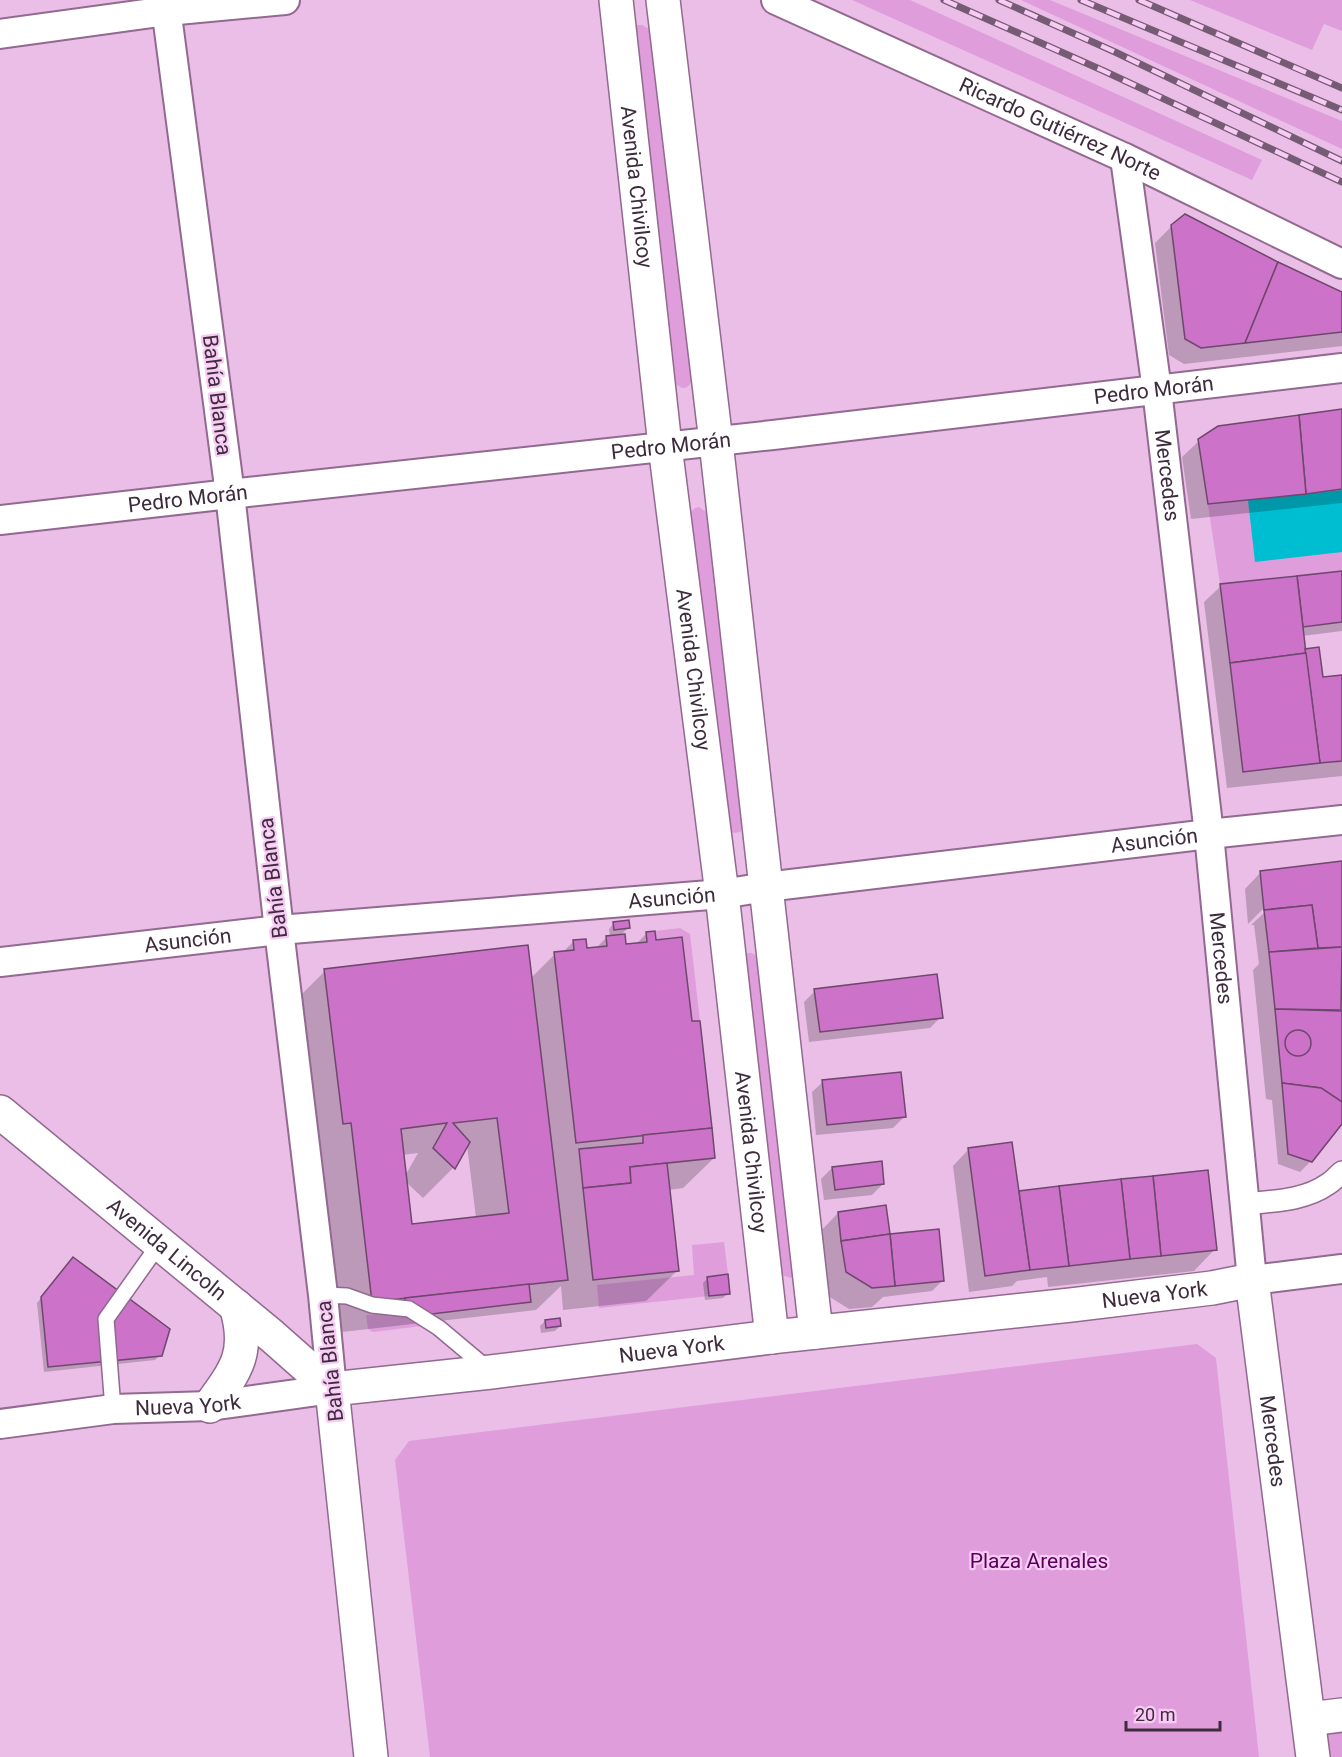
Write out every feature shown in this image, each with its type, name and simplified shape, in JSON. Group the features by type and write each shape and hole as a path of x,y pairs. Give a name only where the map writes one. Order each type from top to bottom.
{"street":[{"path":"0,34 166,6 285,0"},
{"name":"Avenida Chivilcoy","path":"616,0 665,446 722,894 772,1337"},
{"name":"Avenida Chivilcoy","path":"663,0 717,442 816,1332"},
{"name":"Ricardo Gutiérrez Norte","path":"776,0 1125,158 1342,264"},
{"name":"Bahía Blanca","path":"166,6 230,494 323,1295 371,1757"},
{"name":"Mercedes","path":"1125,158 1157,390 1209,834 1252,1280 1313,1757"},
{"name":"Pedro Morán","path":"0,520 717,442 1342,368"},
{"name":"Asunción","path":"0,962 279,930 722,894 1209,834 1342,820"},
{"name":"Avenida Lincoln","path":"0,1112 273,1336 332,1389"},
{"path":"1244,1204 1290,1199 1309,1194 1327,1185 1342,1172"},
{"name":"Nueva York","path":"0,1424 113,1409 210,1406 332,1389 772,1337 1177,1293 1252,1280 1342,1269"},
{"path":"210,1406 239,1360 242,1335 236,1306"},
{"path":"1309,1719 1342,1715"}],"lane":[{"path":"113,1409 106,1319 160,1243"},
{"path":"323,1295 347,1296 372,1305 409,1309 439,1328 491,1372"}],"green space":[{"path":"852,0 910,0 1262,160 1252,180"},
{"path":"1021,0 1050,0 1342,121 1342,149"},
{"path":"1190,0 1342,0 1342,31 1324,24 1312,50"},
{"path":"637,25 649,29 692,380 684,388 674,383 635,28"},
{"path":"1342,409 1342,571 1220,584 1198,439 1218,426"},
{"path":"699,507 706,512 708,519 744,824 740,832 734,833 728,830 690,513"},
{"path":"680,928 690,934 700,1021 692,1021 682,937 656,940 655,931"},
{"path":"747,953 758,957 795,1274 791,1278 781,1275 745,956"},
{"path":"724,1242 728,1274 707,1277 709,1296 599,1308 597,1285 694,1275 692,1245"},
{"path":"366,1315 399,1316 430,1325 373,1332 368,1329"},
{"name":"Plaza Arenales","path":"1197,1344 1216,1358 1259,1757 430,1757 395,1460 409,1441"},
{"path":"1342,1715 1342,1757 1313,1757 1310,1732"}],"water":[{"path":"1342,490 1342,552 1255,562 1248,500"}],"building":[{"path":"1185,214 1278,262 1245,343 1201,348 1185,339 1171,225"},
{"path":"1278,262 1342,292 1342,332 1245,343"},
{"path":"1342,409 1342,489 1306,494 1299,415"},
{"path":"1299,415 1306,494 1208,504 1198,439 1218,426"},
{"path":"1342,571 1342,622 1303,627 1297,576"},
{"path":"1297,576 1306,653 1230,663 1220,584"},
{"path":"1319,647 1323,677 1342,675 1342,761 1320,763 1305,649"},
{"path":"1306,653 1320,763 1243,772 1230,663"},
{"path":"1342,861 1342,947 1318,948 1312,905 1264,910 1260,871"},
{"path":"1312,905 1318,948 1269,952 1264,910"},
{"path":"629,920 630,928 614,930 613,922"},
{"path":"655,931 656,940 682,937 692,1021 700,1021 712,1128 576,1143 554,952 574,950 573,940 586,939 587,948 607,946 606,936 625,934 626,944 647,942 646,932"},
{"path":"528,945 568,1280 372,1302 351,1123 343,1124 324,969","holes":["497,1118 509,1213 412,1224 401,1129 447,1123 433,1148 455,1169 470,1142 453,1123"]},
{"path":"1342,947 1341,1010 1275,1009 1269,952"},
{"path":"937,974 943,1018 820,1032 814,989"},
{"path":"1275,1009 1342,1011 1342,1102 1321,1088 1282,1083"},
{"path":"1298,1030 1307,1034 1311,1043 1307,1052 1298,1056 1289,1052 1285,1043 1289,1034"},
{"path":"901,1072 906,1117 827,1125 822,1080"},
{"path":"1282,1083 1321,1088 1342,1102 1342,1124 1312,1162 1288,1154"},
{"path":"712,1128 715,1158 630,1167 631,1183 583,1188 579,1149 643,1143 643,1135"},
{"path":"1012,1142 1030,1270 985,1276 968,1148"},
{"path":"882,1161 884,1184 835,1190 832,1167"},
{"path":"667,1163 679,1271 593,1280 583,1188 631,1183 630,1167"},
{"path":"1208,1170 1217,1250 1161,1256 1153,1176"},
{"path":"1153,1176 1161,1256 1130,1259 1121,1179"},
{"path":"1121,1179 1130,1259 1069,1266 1059,1186"},
{"path":"1059,1186 1069,1266 1030,1270 1019,1191"},
{"path":"886,1205 890,1234 841,1241 838,1212"},
{"path":"939,1229 944,1281 895,1286 890,1234"},
{"path":"890,1234 895,1286 872,1288 846,1272 841,1241"},
{"path":"73,1257 170,1329 162,1356 48,1367 41,1297"},
{"path":"728,1274 730,1294 709,1296 707,1277"},
{"path":"529,1284 531,1302 407,1317 405,1298"},
{"path":"560,1318 561,1326 546,1328 545,1320"}],"railway":[{"path":"944,0 1104,71 1342,182"},
{"path":"999,0 1115,52 1342,161"},
{"path":"1081,0 1342,110"},
{"path":"1139,0 1342,88"}]}
